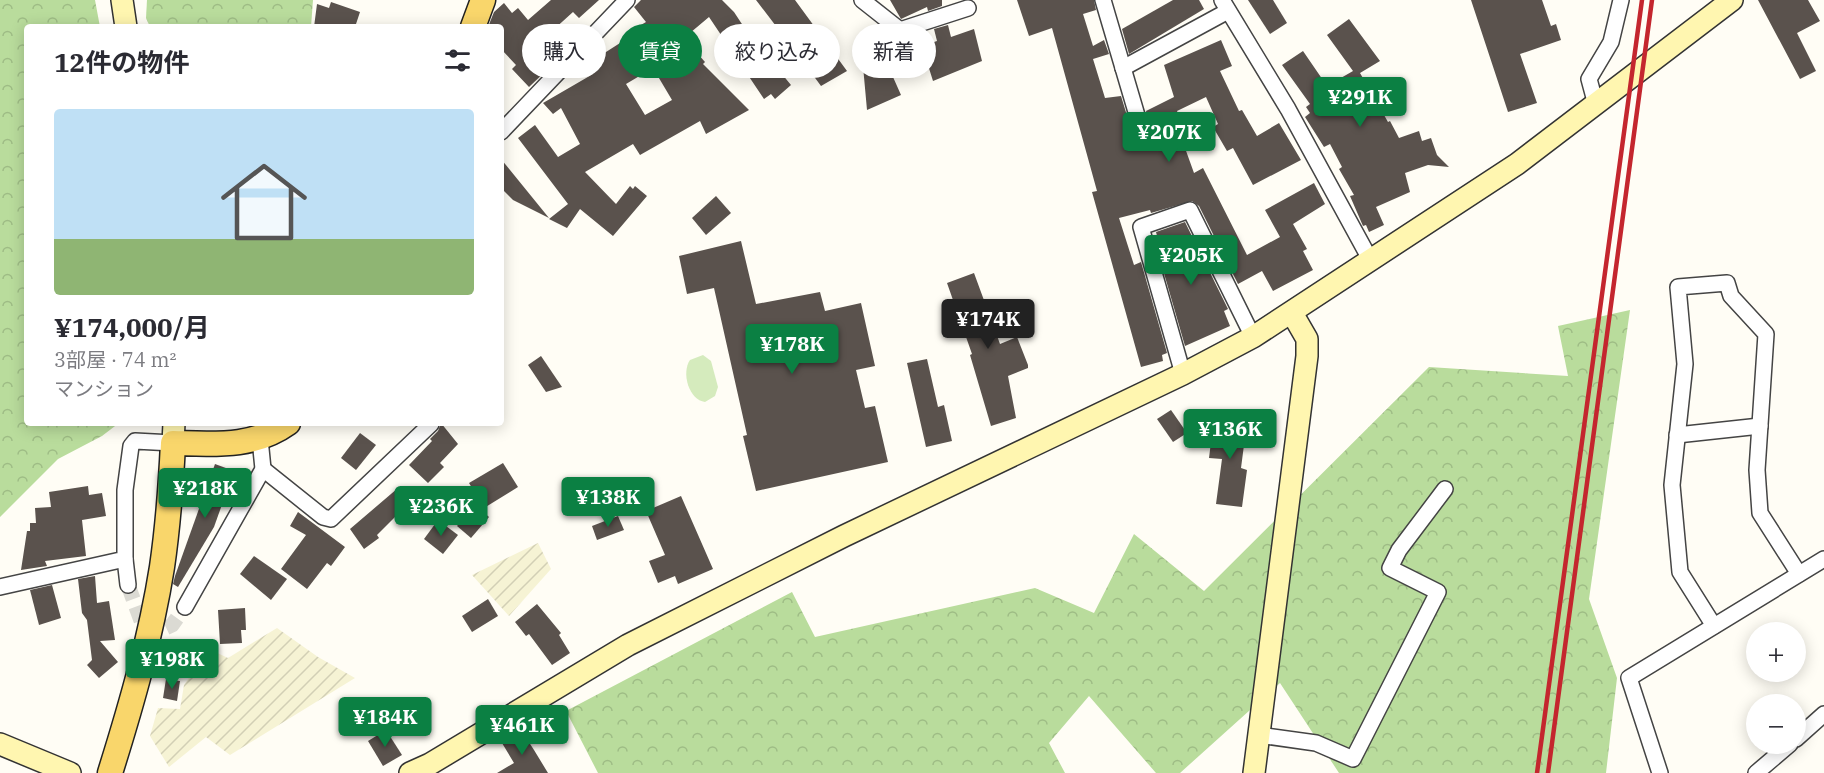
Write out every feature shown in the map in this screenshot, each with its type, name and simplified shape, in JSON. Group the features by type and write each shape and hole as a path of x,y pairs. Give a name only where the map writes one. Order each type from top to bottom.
{"main road":[{"path":"474,24 483,0"},
{"path":"110,773 134,695 160,575 169,512 173,433 227,444 260,439 283,426"}],"street":[{"path":"122,0 126,24"},
{"path":"504,129 627,0"},
{"path":"862,0 900,30 968,8"},
{"path":"1103,0 1141,129"},
{"path":"1596,105 1589,79 1611,42 1621,0"},
{"path":"410,773 430,764 638,639 833,541 1183,374 1253,337 1517,164 1732,0"},
{"path":"1123,68 1225,6 1288,109 1371,261"},
{"path":"1183,374 1141,227 1190,210 1253,337"},
{"path":"1714,626 1680,572 1672,485 1685,364 1678,287 1727,283 1731,296 1766,334 1757,470 1760,513 1799,574"},
{"path":"1254,773 1307,356 1307,339 1292,313"},
{"path":"263,469 323,517 331,519 429,426"},
{"path":"1677,435 1760,426"},
{"path":"128,585 125,559 125,490 131,446 135,441 173,433"},
{"path":"185,607 263,469 260,439"},
{"path":"1259,735 1316,743 1353,759 1438,592 1390,568 1400,549 1445,489"},
{"path":"0,586 125,559"},
{"path":"1660,773 1629,678 1824,559"},
{"path":"1806,730 1824,714"},
{"path":"0,744 70,773"},
{"path":"1756,773 1778,754"},
{"path":"1771,760 1781,773"}],"shaded area":[{"path":"538,543 551,569 509,616 472,575"},
{"path":"277,628 318,657 355,678 230,755 206,737 169,767 150,736 158,708 180,709 184,685 209,649 228,658"}],"green space":[{"path":"0,0 95,0 99,24 24,24 24,426 115,426 102,436 58,459 0,517"},
{"path":"147,0 313,0 311,24 149,24 146,18"},
{"path":"1630,310 1589,599 1617,678 1606,773 1339,773 1280,683 1180,773 1156,773 1089,696 1049,743 1065,773 598,773 566,711 792,592 815,637 1035,588 1094,613 1134,534 1204,591 1429,367 1568,376 1558,326"},
{"path":"703,355 711,361 718,387 715,396 705,402 699,400 691,391 686,372 690,360"}],"building":[{"path":"551,0 599,0 579,18 573,12 560,24 522,24 522,78 538,78 529,87 512,69 516,65 504,52 504,24 489,24 494,12 504,3 512,13 518,8 528,20"},
{"path":"641,0 722,0 742,24 714,24 709,17 701,24 643,24 646,22 634,7"},
{"path":"756,0 795,0 813,24 774,24"},
{"path":"890,0 942,0 942,6 928,11 927,7 901,19"},
{"path":"1017,0 1094,0 1096,10 1083,14 1093,46 1104,40 1109,54 1093,59 1105,98 1121,96 1132,132 1139,139 1148,136 1151,131 1146,111 1174,97 1164,65 1221,40 1232,66 1220,71 1239,111 1242,110 1257,136 1279,123 1301,160 1253,185 1233,148 1227,151 1213,127 1218,124 1206,97 1177,111 1181,120 1176,123 1194,173 1203,168 1247,255 1280,237 1265,210 1314,183 1325,204 1293,224 1307,249 1303,251 1313,270 1273,291 1262,271 1238,284 1199,206 1192,201 1151,213 1150,210 1119,218 1134,265 1141,262 1167,353 1162,355 1163,361 1141,367 1092,192 1097,191 1052,28 1029,36"},
{"path":"1173,0 1199,0 1204,9 1129,54 1122,29"},
{"path":"1248,0 1273,0 1287,23 1270,34"},
{"path":"1471,0 1542,0 1551,26 1556,24 1561,40 1520,54 1537,103 1508,112"},
{"path":"1758,0 1808,0 1820,21 1797,33 1816,71 1800,79"},
{"path":"331,2 360,12 356,24 314,24 317,4 329,8"},
{"path":"1349,19 1380,61 1360,73 1388,122 1390,121 1399,138 1419,131 1422,141 1431,138 1437,155 1449,167 1428,165 1405,173 1410,192 1376,207 1384,225 1369,232 1366,225 1363,226 1350,196 1354,195 1339,169 1342,167 1330,144 1324,147 1305,117 1310,113 1306,107 1310,104 1282,65 1303,51 1327,86 1353,71 1327,35"},
{"path":"948,25 951,37 974,29 982,61 933,81 932,78 936,78 936,28"},
{"path":"618,44 618,78 636,78 626,84 645,115 672,100 659,78 702,78 702,59 705,62 703,64 714,75 714,78 717,78 749,110 706,134 700,121 640,155 633,144 585,172 616,204 630,186 633,189 635,186 647,196 613,236 580,209 567,228 549,219 568,204 518,138 535,125 558,157 580,144 561,108 553,114 543,103 586,78 606,78 606,52"},
{"path":"840,61 847,71 840,75"},
{"path":"750,78 785,78 791,85 775,99 771,94 764,99"},
{"path":"815,78 835,78 821,86"},
{"path":"864,78 893,78 901,95 867,110"},
{"path":"504,163 549,218 513,200 504,191"},
{"path":"716,196 731,213 706,235 692,218"},
{"path":"1185,222 1228,309 1224,311 1230,326 1185,346 1159,256 1162,255 1156,232"},
{"path":"741,241 756,304 820,292 825,311 861,303 875,366 856,370 865,408 875,406 888,462 756,491 743,436 747,435 714,288 687,294 679,256"},
{"path":"974,273 1000,344 1017,337 1028,365 1028,368 1008,376 1016,418 991,426 970,355 972,354 947,283"},
{"path":"541,356 562,387 546,392 528,365"},
{"path":"927,359 938,407 944,405 952,441 926,447 907,363"},
{"path":"1171,410 1187,433 1173,442 1157,419"},
{"path":"1214,418 1247,422 1241,468 1247,470 1242,507 1216,504 1222,459 1209,458"},
{"path":"440,426 443,426 458,444 440,463 444,467 428,483 409,465 432,441 430,439"},
{"path":"360,433 376,445 356,470 341,458"},
{"path":"503,463 518,487 484,508 469,483"},
{"path":"215,464 234,471 214,527 178,587 173,584 175,576"},
{"path":"88,486 89,495 102,493 106,516 82,520 86,556 45,561 47,566 21,570 27,531 30,531 30,523 36,523 35,508 51,507 49,492"},
{"path":"398,488 409,503 377,535 379,538 364,549 350,529"},
{"path":"681,496 713,569 678,584 675,576 658,583 649,561 665,555 646,511"},
{"path":"475,505 489,517 471,538 457,526"},
{"path":"298,512 345,547 331,566 327,563 307,589 281,569 306,535 290,526"},
{"path":"618,516 624,530 597,540 592,526"},
{"path":"438,520 458,535 443,554 424,539"},
{"path":"254,556 287,579 271,600 240,574"},
{"path":"95,576 97,603 109,601 115,640 100,641 118,662 99,678 87,665 92,660 87,620 82,613 78,579"},
{"path":"52,585 61,618 39,625 30,590"},
{"path":"488,599 498,616 472,632 462,616"},
{"path":"537,604 561,633 559,635 570,653 552,665 529,634 526,636 515,622"},
{"path":"245,608 246,630 241,630 242,643 220,644 218,610"},
{"path":"166,679 180,681 177,701 163,698"},
{"path":"386,730 402,755 383,766 368,741"},
{"path":"521,730 548,773 497,773 514,763 502,743"}],"tunnel":[{"path":"128,585 143,626 157,632 172,625 185,607"}],"railway":[{"path":"1537,773 1642,0"},
{"path":"1548,773 1652,0"}]}
